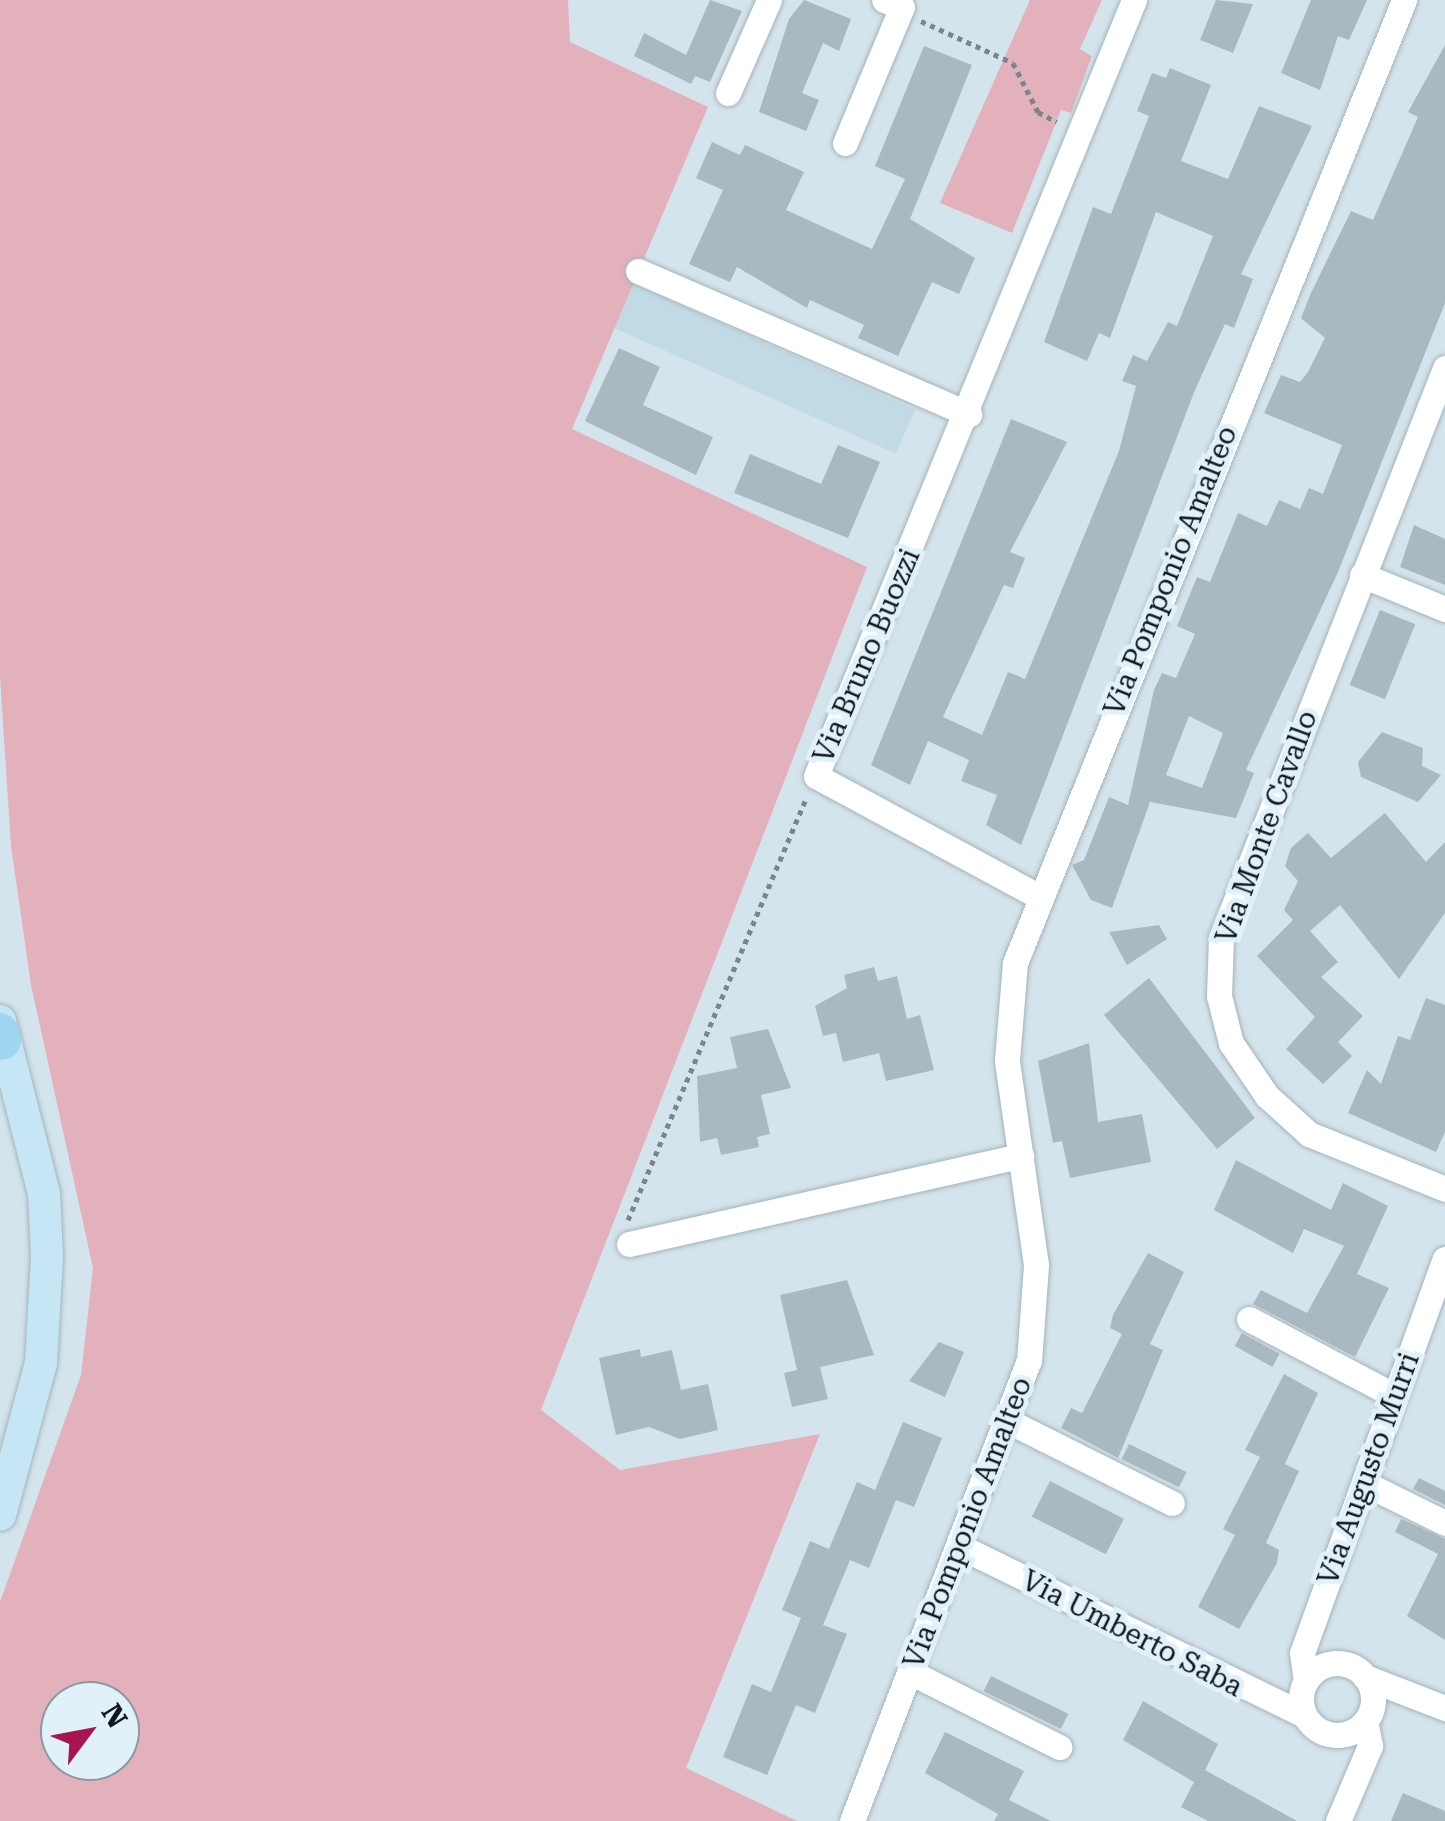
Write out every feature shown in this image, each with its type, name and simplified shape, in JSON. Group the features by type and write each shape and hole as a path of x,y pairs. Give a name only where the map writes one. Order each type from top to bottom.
{"main road":[{"path":"0,1515 41,1363 47,1257 44,1193 1,1031"},
{"path":"0,1126 26,1176 47,1257"},
{"path":"0,1454 41,1363"}],"street":[{"path":"728,93 769,0"},
{"name":"Via Bruno Buozzi","path":"1038,896 816,776 969,414 1134,0"},
{"name":"Via Pomponio Amalteo","path":"852,1821 1010,1422 1036,1309 1008,1009 1038,896 1404,0"},
{"path":"845,143 892,4"},
{"path":"638,271 969,414"},
{"name":"Via Monte Cavallo","path":"1445,368 1221,938 1218,996 1231,1043 1267,1096 1309,1134 1445,1189"},
{"path":"1362,575 1445,609"},
{"path":"629,1244 1020,1156"},
{"name":"Via Augusto Murri","path":"1306,1681 1302,1653 1445,1259"},
{"path":"1249,1319 1395,1396"},
{"path":"1010,1422 1172,1503"},
{"path":"1364,1483 1445,1523"},
{"name":"Via Umberto Saba","path":"961,1547 1304,1714"},
{"path":"1365,1721 1333,1735 1304,1714 1306,1681 1334,1663 1445,1708"},
{"path":"912,1673 1059,1747"},
{"path":"1338,1821 1370,1746 1365,1721 1372,1698 1365,1676"}],"path":[{"path":"892,4 1012,62 1038,112 1082,133"},
{"path":"629,1244 624,1228 816,776"}],"shaded area":[{"path":"0,0 568,0 570,42 708,107 572,429 867,567 541,1410 620,1470 820,1434 686,1768 797,1821 0,1821 0,1602 81,1375 93,1268 31,985 11,846 0,677"},
{"path":"1030,0 1102,0 1080,49 1092,56 1071,113 1061,110 1012,233 940,203"},
{"path":"633,284 915,410 896,454 613,328"}],"building":[{"path":"710,0 742,11 710,82 695,76 691,84 634,56 644,33 686,55"},
{"path":"804,0 851,19 839,51 823,43 802,93 819,100 806,131 759,112 789,19"},
{"path":"1216,0 1253,4 1233,53 1200,40"},
{"path":"1311,0 1367,0 1349,40 1338,36 1320,90 1281,73"},
{"path":"1445,45 1445,303 1338,572 1246,770 1254,773 1236,818 1150,802 1112,908 1091,900 1072,865 1084,860 1109,797 1128,805 1154,690 1162,673 1176,678 1195,634 1177,626 1197,577 1210,582 1238,513 1267,526 1279,500 1300,509 1309,488 1323,494 1342,445 1264,413 1281,375 1300,382 1325,338 1301,318 1351,211 1373,220 1418,117 1408,112","holes":["1189,716 1223,733 1202,788 1166,775"]},
{"path":"924,46 972,65 910,219 975,258 959,294 932,282 898,356 858,338 864,325 810,300 807,308 737,267 730,282 689,264 723,190 696,178 712,142 740,155 745,145 804,172 786,210 872,249 905,179 875,166"},
{"path":"1170,68 1211,85 1181,161 1228,179 1259,106 1312,126 1241,274 1253,279 1234,328 1225,324 1195,390 1021,845 986,825 997,795 961,781 969,760 928,741 910,785 871,765 1011,419 1067,442 1010,552 1025,558 1013,588 1004,585 943,717 982,735 1008,672 1025,679 1119,451 1136,386 1122,381 1133,355 1147,361 1168,322 1177,326 1213,236 1156,212 1110,338 1099,333 1087,361 1044,342 1093,207 1111,214 1149,116 1137,111 1152,73 1166,78"},
{"path":"619,348 660,367 643,405 713,437 696,475 585,421"},
{"path":"838,445 880,462 848,538 734,493 750,454 821,484"},
{"path":"1414,525 1445,539 1445,585 1400,567"},
{"path":"1380,610 1415,624 1385,699 1350,685"},
{"path":"1382,732 1423,748 1422,766 1441,775 1418,802 1361,777 1358,762"},
{"path":"1385,813 1426,862 1445,842 1445,913 1399,979 1340,905 1310,931 1338,962 1321,977 1363,1016 1338,1042 1352,1056 1323,1084 1286,1049 1315,1017 1257,956 1293,920 1284,910 1298,881 1285,866 1291,848 1308,833 1331,858"},
{"path":"1159,925 1167,939 1127,965 1109,932"},
{"path":"874,967 878,981 897,976 907,1019 920,1015 934,1070 886,1081 879,1053 843,1062 836,1033 823,1036 815,1006 847,988 844,975"},
{"path":"1149,978 1255,1118 1217,1149 1104,1015"},
{"path":"1426,998 1445,1005 1445,1132 1436,1152 1348,1113 1367,1070 1381,1084 1398,1036 1410,1040"},
{"path":"768,1029 791,1088 761,1095 770,1134 757,1137 759,1147 721,1155 717,1138 700,1142 697,1076 737,1068 730,1037"},
{"path":"1089,1043 1098,1122 1142,1114 1151,1162 1070,1178 1062,1141 1053,1143 1038,1061"},
{"path":"1236,1160 1331,1210 1343,1183 1388,1206 1357,1274 1389,1288 1355,1357 1253,1304 1261,1290 1307,1313 1344,1246 1304,1229 1293,1253 1214,1210"},
{"path":"1148,1253 1184,1272 1150,1344 1163,1350 1118,1458 1061,1428 1071,1408 1082,1413 1122,1334 1110,1328 1113,1315"},
{"path":"847,1280 874,1355 820,1367 828,1399 792,1407 784,1373 797,1370 780,1295"},
{"path":"1242,1333 1280,1354 1272,1367 1235,1346"},
{"path":"939,1342 964,1352 945,1397 909,1381"},
{"path":"640,1349 641,1357 672,1350 681,1390 708,1384 718,1430 680,1439 649,1427 616,1435 599,1358"},
{"path":"1284,1374 1318,1393 1285,1464 1299,1471 1266,1543 1279,1550 1277,1563 1239,1629 1198,1607 1235,1535 1223,1529 1260,1457 1245,1450"},
{"path":"903,1422 942,1438 914,1507 896,1500 869,1568 850,1560 823,1625 847,1634 815,1713 796,1705 767,1775 723,1757 752,1684 771,1692 801,1618 782,1610 810,1541 829,1549 857,1482 875,1490"},
{"path":"1129,1444 1187,1472 1179,1487 1122,1459"},
{"path":"1419,1478 1445,1491 1445,1505 1413,1489"},
{"path":"1050,1481 1124,1519 1106,1554 1032,1517"},
{"path":"1401,1519 1445,1539 1445,1640 1407,1616 1438,1554 1395,1532"},
{"path":"991,1676 1068,1714 1061,1729 984,1691"},
{"path":"1143,1701 1218,1744 1205,1770 1297,1821 1208,1821 1181,1807 1194,1782 1123,1740"},
{"path":"945,1732 1024,1771 1009,1800 1051,1821 994,1821 998,1814 925,1773"},
{"path":"1403,1793 1445,1811 1445,1821 1391,1821"}]}
